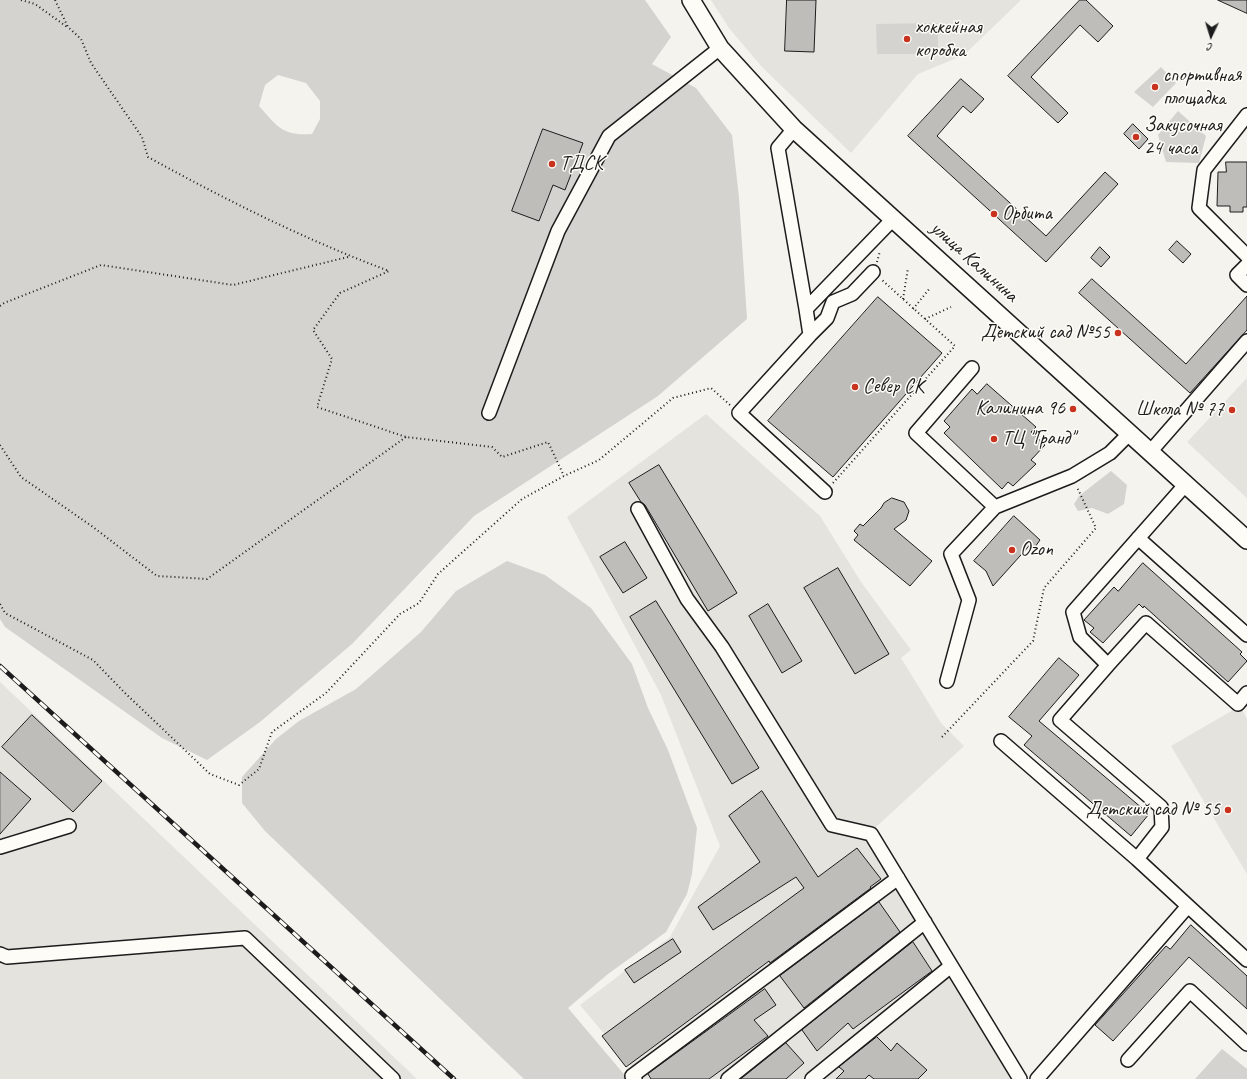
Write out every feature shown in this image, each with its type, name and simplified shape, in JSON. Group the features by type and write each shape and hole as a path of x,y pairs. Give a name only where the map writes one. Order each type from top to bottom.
{"main road":[{"name":"улица Калинина","path":"691,0 720,48 794,129 1247,540"}],"street":[{"path":"489,413 558,231 609,136 720,48"},
{"path":"1247,115 1204,170 1199,208 1247,256"},
{"path":"794,129 778,148 810,335"},
{"path":"806,309 893,219"},
{"path":"1247,265 1237,275 1247,285"},
{"path":"825,492 739,413 827,318 834,302 852,294 874,272"},
{"path":"1150,452 1247,341"},
{"path":"972,368 916,433 995,506"},
{"path":"947,681 969,600 951,554 995,506 1072,476 1110,453 1130,433"},
{"path":"1108,664 1080,637 1073,612 1186,484"},
{"path":"638,509 687,599 722,647 832,825 871,834 1020,1079"},
{"path":"1138,538 1247,635"},
{"path":"1137,859 1162,827 1161,807 1060,720 1108,664 1146,623 1238,704 1247,693"},
{"path":"1001,741 1137,859 1247,960"},
{"path":"0,847 69,826"},
{"path":"633,1077 898,878"},
{"path":"1037,1079 1188,906"},
{"path":"728,1079 924,922"},
{"path":"0,954 7,957 245,938 393,1079"},
{"path":"812,1079 951,966"},
{"path":"1128,1060 1190,991 1247,1044"}],"path":[{"path":"21,0 35,4 68,27 81,40 91,63 142,137 148,157 200,186 350,256 390,271 340,293 313,330 332,359 317,407 406,437 492,447 502,457 548,442 564,476"},
{"path":"55,0 68,27"},
{"path":"825,492 955,346 874,272 882,244"},
{"path":"0,306 4,303 101,265 233,284 350,256"},
{"path":"903,299 908,268"},
{"path":"913,308 930,288"},
{"path":"924,319 951,308"},
{"path":"0,604 6,613 93,660 125,693 210,774 239,785 259,769 272,732 326,693 400,614 419,603 438,574 522,499 564,476 599,460 673,398 711,388 739,413"},
{"path":"0,445 21,478 93,527 157,576 207,578 406,437"},
{"path":"942,737 1033,640 1044,588 1096,528 1072,476"}],"shaded area":[{"path":"0,0 645,0 671,37 652,64 696,88 732,135 739,198 747,319 658,396 474,516 352,644 260,722 207,760 162,738 5,627 0,619","holes":["278,75 306,83 320,101 320,119 312,134 287,132 276,125 259,106 265,85"]},
{"path":"711,0 1021,0 964,55 918,74 851,153 762,67 729,28"},
{"name":"хоккейная коробка","path":"938,23 938,54 877,54 876,24"},
{"name":"спортивная площадка","path":"1161,67 1176,83 1153,107 1134,92"},
{"path":"1178,111 1206,136 1199,163 1166,162 1158,135"},
{"name":"Школа № 77","path":"1247,378 1247,498 1187,442"},
{"path":"706,414 820,516 861,582 911,650 901,658 941,723 964,746 876,827 1025,1079 642,1079 580,1005 670,937 720,846 661,695 567,517"},
{"path":"1111,471 1127,485 1124,504 1108,514 1092,508 1078,511 1074,504 1079,496"},
{"path":"507,561 545,575 591,608 632,664 648,708 668,750 697,828 692,874 687,894 666,932 608,974 568,1008 628,1079 524,1079 265,831 242,803 242,777 276,739 299,721 356,689 421,632 456,591"},
{"path":"0,682 417,1079 0,1079"},
{"name":"Детский сад № 55","path":"1240,706 1247,719 1247,874 1171,746"},
{"path":"1222,1049 1247,1069 1247,1079 1195,1079"}],"building":[{"path":"787,0 816,0 814,52 785,51"},
{"path":"1080,0 1086,0 1113,26 1098,42 1080,25 1031,77 1068,113 1058,123 1008,76"},
{"path":"1218,0 1247,0 1247,13"},
{"path":"961,79 984,99 971,113 963,106 937,136 1046,236 1105,172 1118,184 1046,262 908,136"},
{"name":"Закусочная 24 часа","path":"1133,124 1148,139 1139,149 1124,134"},
{"name":"ТДСК","path":"543,129 583,143 565,190 553,185 539,221 512,211"},
{"path":"1226,162 1247,162 1247,207 1243,207 1243,212 1230,212 1230,206 1217,206 1218,172 1226,172"},
{"path":"1177,241 1191,254 1183,263 1169,250"},
{"path":"1100,247 1110,257 1101,267 1091,258"},
{"path":"1092,279 1186,364 1247,296 1247,330 1190,393 1079,293"},
{"name":"Север СК","path":"878,297 942,353 833,477 768,421"},
{"name":"ТЦ \"Гранд\"","path":"987,384 1036,427 1031,432 1045,445 1031,460 1036,464 1013,486 1008,482 1002,489 944,433 950,427 944,421 972,389 977,394"},
{"path":"659,465 737,593 708,611 645,505 641,502 629,483"},
{"path":"892,498 904,502 909,511 906,520 894,529 932,561 910,586 854,540 858,535 854,531 860,524 863,526 884,503"},
{"path":"1014,516 1040,540 1035,547 1029,546 993,586 986,571 974,561"},
{"path":"625,542 647,578 623,593 600,557"},
{"path":"1143,563 1242,652 1240,654 1247,661 1228,682 1144,606 1143,608 1139,604 1103,643 1090,632 1094,628 1084,620 1114,587 1118,591"},
{"path":"838,568 889,654 855,674 804,588"},
{"path":"656,601 759,768 732,784 630,617"},
{"path":"768,604 802,661 782,673 749,616"},
{"path":"1059,658 1079,675 1039,721 1149,814 1131,836 1024,745 1032,736 1009,717"},
{"path":"32,715 102,781 73,812 2,747"},
{"path":"0,772 31,799 0,834"},
{"path":"762,791 818,877 857,848 881,879 770,963 769,961 626,1067 602,1036 804,888 796,877 713,930 698,907 760,862 729,816"},
{"path":"879,902 900,932 804,1008 780,976"},
{"path":"1191,925 1247,976 1247,1009 1189,957 1113,1041 1095,1025 1166,946 1170,949"},
{"path":"673,939 681,952 634,983 625,970"},
{"path":"913,942 932,971 853,1029 848,1023 817,1051 802,1030"},
{"path":"765,989 776,1005 754,1020 768,1036 709,1079 651,1079 648,1074"},
{"path":"877,1037 891,1051 897,1043 927,1070 918,1079 874,1079 869,1075 865,1079 836,1079 844,1071 839,1067"},
{"path":"786,1043 804,1063 786,1079 741,1079"}],"railway":[{"path":"0,666 454,1079"}],"place":[{"name":"хоккейная коробка","path":"907,39"},
{"name":"спортивная площадка","path":"1155,87"},
{"name":"Закусочная 24 часа","path":"1136,137"},
{"name":"ТДСК","path":"552,164"},
{"name":"Орбита","path":"994,214"},
{"name":"Детский сад №55","path":"1118,333"},
{"name":"Север СК","path":"855,387"},
{"name":"Калинина 96","path":"1073,409"},
{"name":"Школа № 77","path":"1232,410"},
{"name":"ТЦ \"Гранд\"","path":"994,439"},
{"name":"Ozon","path":"1012,550"},
{"name":"Детский сад № 55","path":"1228,810"}]}
